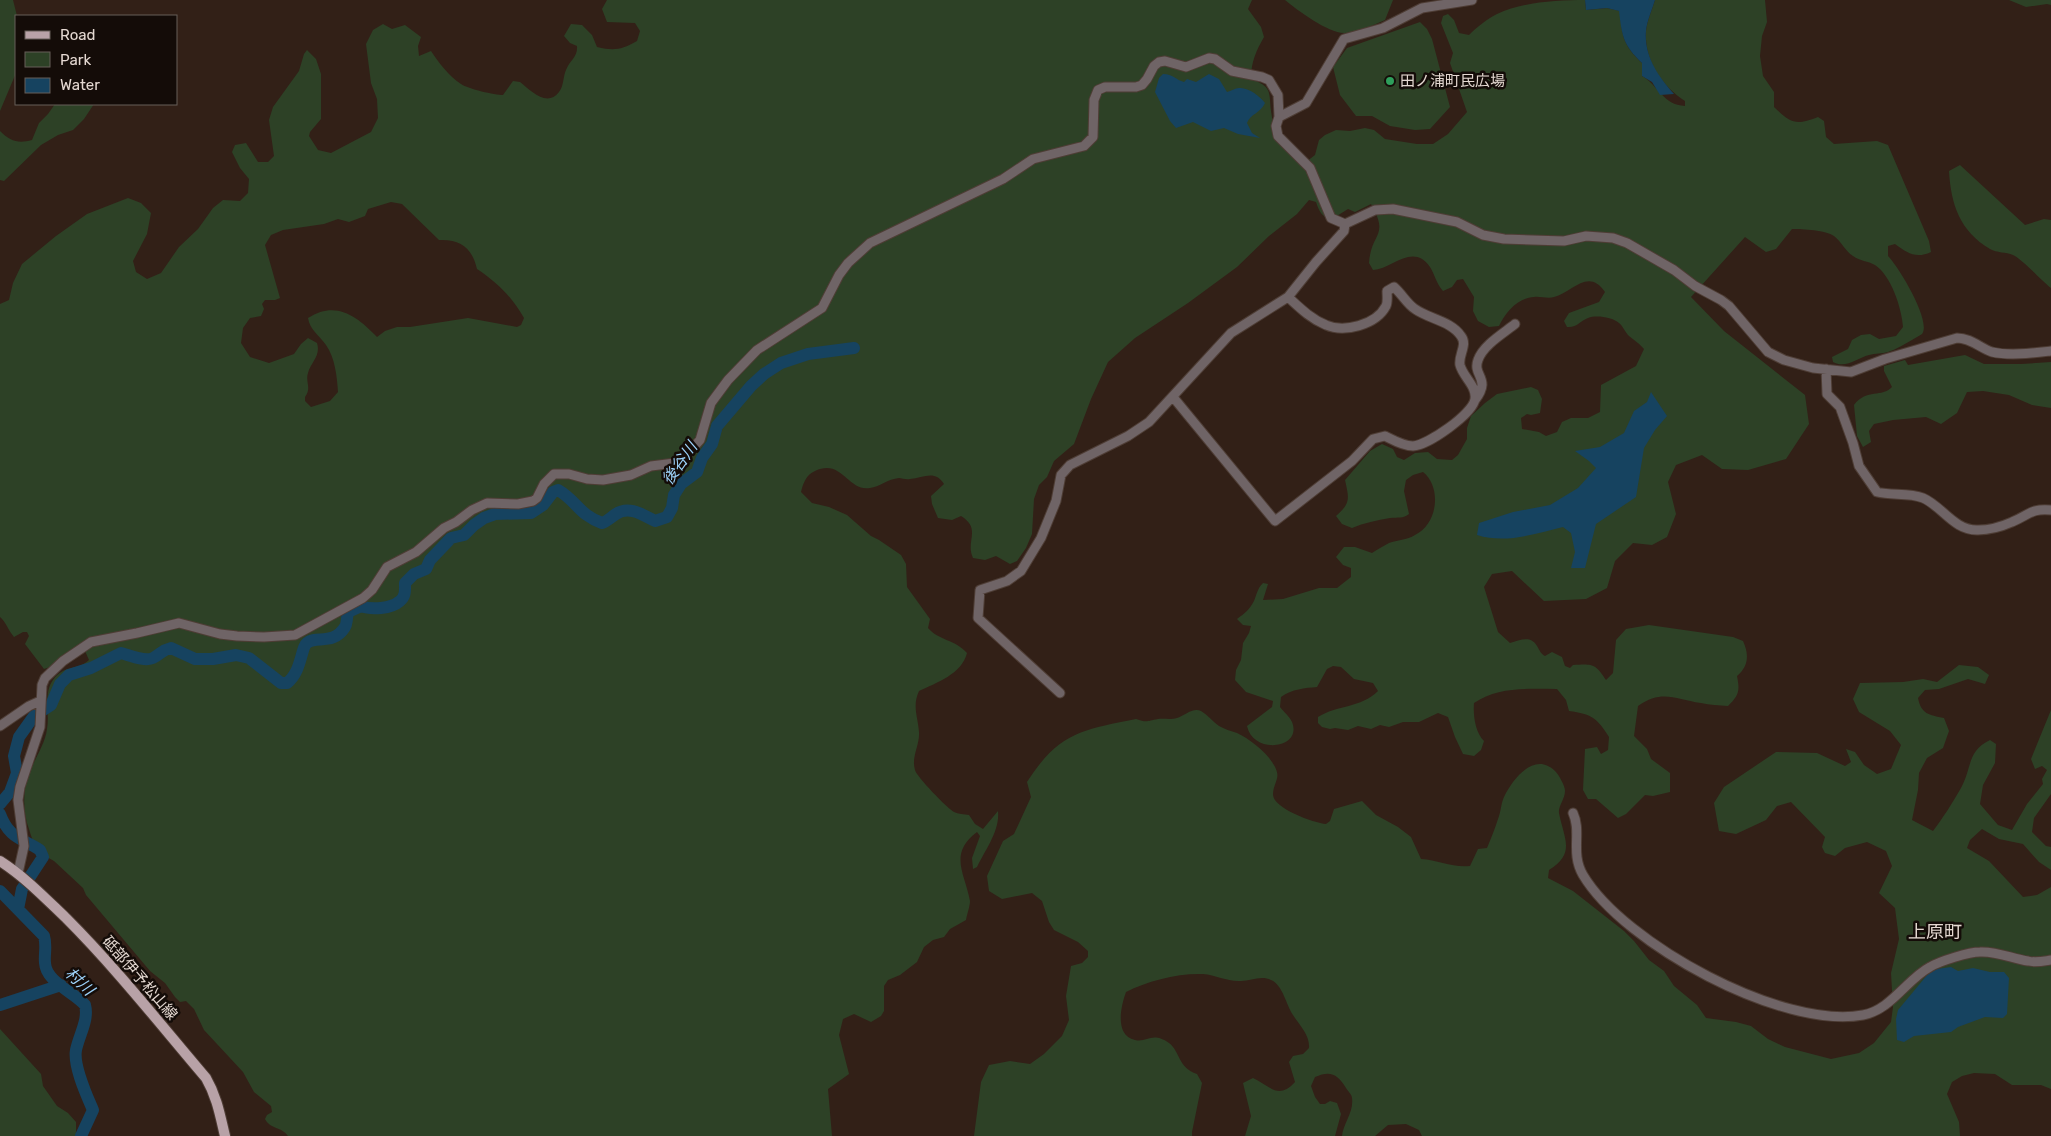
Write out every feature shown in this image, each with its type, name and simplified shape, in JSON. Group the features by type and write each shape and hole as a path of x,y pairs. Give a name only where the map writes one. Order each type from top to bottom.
{"main road":[{"name":"砥部伊予松山線","path":"0,861 18,873 96,949 206,1078 216,1098 225,1136"}],"street":[{"path":"1279,118 1306,103 1344,39 1383,28 1422,8 1472,0"},
{"path":"18,873 24,846 18,800 23,776 40,727 42,685 44,678 63,661 91,642 178,623 220,634 237,636 264,638 295,635 363,598 372,590 386,567 416,552 444,528 480,506 496,502 518,504 533,501 537,498 544,484 554,474 569,474 587,479 602,480 631,475 651,466 669,465 682,460 700,440 711,403 728,380 758,350 822,308 839,276 861,250 880,237 1003,179 1034,159 1084,146 1093,137 1094,100 1098,90 1105,87 1136,87 1142,85 1154,66 1160,62 1164,61 1186,67 1209,58 1215,59 1232,71 1268,80 1278,95 1279,118 1276,126 1278,136 1310,168 1331,218 1345,224 1375,210 1393,209 1456,222 1483,235 1504,239 1564,240 1586,236 1613,238 1651,256 1695,286 1721,300 1729,306 1768,352 1800,366 1851,372 1885,359 1956,338 1963,338 1990,351 2000,353 2051,352"},
{"path":"1060,693 978,618 980,590 1007,581 1022,571 1041,538 1056,501 1061,475 1070,465 1139,430 1173,397 1231,334 1288,297 1344,230 1345,224"},
{"path":"1288,297 1311,318 1327,326 1338,328 1351,327 1372,319 1382,311 1386,306 1387,291 1394,288 1416,310 1455,329 1461,335 1464,341 1460,364 1474,390 1475,400"},
{"path":"1173,397 1275,521 1352,461 1373,439 1384,436 1406,446 1415,446 1430,441 1453,424 1471,407 1483,388 1477,366 1480,357 1515,324"},
{"path":"1826,369 1827,394 1840,407 1859,466 1877,492 1912,495 1922,498 1932,503 1949,518 1977,530 2013,522 2030,511 2040,509 2051,510"},
{"path":"0,726 29,706 40,701"},
{"path":"1572,813 1576,820 1576,860 1592,889 1618,916 1636,931 1684,964 1769,1002 1807,1013 1846,1016 1865,1015 1879,1009 1930,967 1960,957 1980,952 1996,953 2031,962 2051,960"}],"green space":[{"path":"0,0 13,0 17,15 15,15 15,75 0,111"},
{"path":"607,0 1252,0 1248,9 1261,27 1264,37 1254,57 1251,79 1268,90 1275,135 1306,162 1315,155 1319,140 1336,130 1350,131 1365,128 1374,130 1385,139 1417,144 1433,144 1448,134 1467,112 1450,63 1453,53 1441,23 1443,16 1448,14 1454,20 1459,33 1469,35 1482,23 1497,14 1529,4 1585,0 1586,10 1607,8 1620,11 1625,40 1631,51 1642,63 1642,76 1671,102 1685,106 1685,101 1662,80 1651,62 1648,52 1646,31 1655,0 1765,0 1767,22 1762,36 1760,56 1763,76 1774,92 1774,107 1789,120 1798,122 1818,117 1824,121 1826,137 1834,144 1877,141 1888,145 1929,241 1931,252 1921,255 1912,254 1895,244 1888,246 1888,256 1912,294 1918,306 1924,327 1922,334 1886,353 1869,355 1847,364 1833,362 1832,357 1848,349 1852,340 1861,335 1870,334 1879,339 1896,336 1903,327 1895,293 1886,276 1875,265 1853,256 1837,238 1826,232 1792,229 1776,249 1766,252 1745,237 1691,297 1724,331 1805,395 1809,424 1786,459 1748,470 1722,469 1702,455 1676,465 1668,482 1676,514 1667,537 1652,545 1633,543 1615,561 1607,588 1586,599 1544,601 1512,571 1492,574 1484,587 1498,632 1510,643 1525,639 1532,640 1545,656 1552,652 1562,657 1565,666 1570,668 1573,665 1592,666 1599,670 1606,680 1613,673 1616,640 1626,629 1649,625 1733,637 1743,641 1747,660 1744,668 1737,676 1738,689 1736,696 1728,706 1662,697 1654,698 1638,706 1634,736 1647,749 1651,759 1670,773 1670,792 1653,796 1645,795 1626,814 1618,818 1596,799 1588,799 1583,790 1585,749 1597,747 1601,754 1608,750 1609,737 1601,725 1593,718 1569,711 1566,700 1557,689 1503,691 1474,703 1475,723 1484,741 1481,750 1474,756 1463,754 1448,717 1438,713 1419,722 1403,722 1389,727 1380,725 1371,729 1358,726 1348,730 1322,727 1318,723 1318,717 1333,710 1364,701 1378,691 1373,683 1354,679 1341,667 1333,666 1327,669 1317,687 1303,688 1281,697 1280,707 1292,722 1293,731 1290,738 1284,743 1267,745 1251,735 1247,726 1272,707 1273,701 1246,692 1235,680 1236,670 1241,660 1243,643 1251,626 1243,625 1237,619 1251,606 1261,585 1263,583 1268,584 1263,600 1283,599 1319,588 1337,588 1351,577 1351,568 1343,565 1336,557 1344,547 1355,547 1372,553 1389,543 1409,538 1423,530 1433,514 1435,496 1433,487 1423,472 1413,475 1406,480 1404,491 1409,514 1407,516 1375,521 1352,528 1342,524 1336,516 1348,500 1345,480 1370,451 1382,444 1393,449 1397,457 1404,460 1415,453 1428,452 1437,459 1452,460 1458,455 1467,439 1467,428 1471,416 1485,403 1497,394 1531,387 1538,390 1542,399 1540,413 1527,414 1521,418 1522,429 1539,432 1546,436 1557,432 1562,422 1571,418 1588,418 1600,412 1601,385 1636,366 1644,349 1629,336 1619,323 1608,318 1591,317 1567,327 1564,321 1569,313 1599,302 1605,292 1599,285 1592,282 1580,284 1554,297 1534,297 1522,300 1509,311 1499,326 1489,327 1478,321 1473,311 1474,297 1463,279 1457,280 1452,287 1443,291 1430,267 1417,257 1402,259 1380,269 1373,270 1369,263 1370,253 1378,234 1379,223 1371,204 1355,212 1348,209 1332,219 1321,214 1316,202 1309,200 1297,214 1269,236 1237,267 1188,303 1135,338 1108,362 1091,399 1074,444 1054,461 1047,477 1039,485 1034,499 1032,534 1026,548 1017,561 1010,564 996,556 985,560 973,558 971,552 972,531 967,521 961,516 952,520 938,518 931,496 944,484 937,477 899,478 870,488 862,488 838,472 824,468 812,472 804,482 801,492 812,503 829,507 847,515 871,536 901,555 906,564 907,587 930,619 928,628 937,635 958,645 967,653 960,667 954,672 919,691 916,712 919,737 914,765 917,773 939,799 956,813 969,815 975,824 983,829 998,811 997,826 977,867 973,869 972,858 980,836 977,832 968,840 963,848 961,856 962,873 970,901 966,920 950,929 944,937 933,940 924,947 917,962 900,975 888,980 884,986 884,1011 881,1016 871,1022 854,1014 843,1019 839,1035 849,1074 828,1089 832,1136 288,1136 267,1122 265,1119 272,1112 271,1106 254,1092 243,1072 204,1030 194,1009 186,1001 180,1002 165,983 150,971 86,895 83,888 54,861 36,851 27,823 24,804 27,779 46,735 48,691 57,675 80,666 89,660 85,651 77,646 50,667 44,669 25,644 29,636 27,632 14,637 0,617 0,304 9,300 13,283 22,264 87,214 128,198 141,203 151,213 147,234 133,261 136,272 147,279 161,273 179,247 198,229 213,208 223,200 240,201 248,193 249,179 240,168 232,152 235,145 246,143 258,162 268,162 274,156 269,120 273,107 299,71 307,50 316,59 321,74 321,119 309,136 318,150 331,153 371,132 378,118 377,99 371,83 366,44 373,30 383,24 392,29 405,25 421,37 418,46 419,56 431,51 449,73 464,86 503,95 513,81 520,82 539,96 549,98 561,90 566,70 576,53 577,46 570,43 564,36 571,24 582,25 592,35 597,47 617,49 637,41 640,31 635,23 607,22 602,9","holes":["391,202 402,204 439,240 454,241 469,250 477,269 498,285 515,303 524,318 521,325 517,327 468,318 410,327 397,327 385,331 377,337 362,323 346,313 328,310 318,313 308,318 309,322 332,356 338,392 330,401 311,407 305,401 305,397 308,391 307,379 309,369 318,352 317,343 308,338 294,354 269,363 250,357 241,343 243,328 250,318 261,316 264,309 262,304 265,300 280,298 265,245 271,235 283,230 324,224 338,219 349,222 365,216 368,209"]},
{"path":"1285,0 1393,0 1385,20 1360,30 1344,33 1321,25"},
{"path":"2009,0 2051,0 2051,5 2026,7"},
{"name":"田ノ浦町民広場","path":"1420,22 1427,29 1432,39 1450,107 1430,129 1415,130 1390,126 1372,116 1356,116 1340,95 1333,67 1347,48"},
{"path":"54,105 93,105 84,119 73,130 58,135 41,145 4,181 0,180 0,131 15,141 32,140 39,123"},
{"path":"1960,165 2025,225 2044,219 2051,220 2051,288 2017,257 1990,249 1971,234 1964,225 1955,206 1949,171"},
{"path":"1965,355 1984,364 2051,362 2051,408 2032,405 2009,395 1983,391 1967,392 1957,413 1941,424 1926,417 1874,424 1869,431 1871,442 1863,447 1857,436 1854,405 1864,397 1884,392 1892,387 1884,371 1884,366 1905,360 1908,365"},
{"path":"1959,665 1978,667 1989,675 1985,684 1968,679 1939,689 1925,690 1918,698 1921,707 1926,713 1944,718 1949,731 1943,748 1927,758 1919,773 1918,790 1912,820 1933,831 1961,788 1977,749 1990,740 1996,744 1995,763 1983,785 1980,804 1998,825 2012,830 2027,804 2043,784 2042,779 2047,770 2042,766 2035,769 2031,759 2051,710 2051,794 2034,818 2032,832 2046,846 2051,847 2051,870 2039,862 2023,844 1999,839 1982,829 1970,840 1967,848 1989,861 2023,897 2037,895 2051,887 2051,1089 2041,1085 2012,1085 1995,1074 1974,1073 1962,1076 1952,1082 1947,1094 1959,1122 1960,1136 1422,1136 1419,1130 1406,1124 1388,1125 1375,1136 1342,1136 1350,1113 1352,1097 1340,1079 1333,1075 1325,1074 1315,1077 1311,1086 1320,1104 1330,1101 1337,1103 1341,1114 1335,1136 1245,1136 1251,1116 1243,1083 1253,1078 1274,1090 1278,1091 1289,1088 1295,1082 1289,1062 1293,1056 1303,1054 1309,1048 1308,1039 1279,986 1271,980 1264,978 1236,981 1203,974 1193,974 1153,981 1126,992 1121,1012 1122,1026 1128,1037 1135,1040 1158,1038 1169,1043 1173,1046 1186,1068 1197,1074 1202,1083 1192,1136 974,1136 981,1082 989,1065 1010,1061 1030,1064 1044,1054 1062,1036 1069,1020 1066,996 1071,966 1082,963 1088,957 1088,951 1078,942 1054,930 1049,922 1042,901 1032,893 1002,899 989,891 987,876 1003,841 1014,834 1031,797 1027,782 1050,753 1061,743 1073,736 1101,726 1136,719 1145,721 1174,719 1198,710 1206,714 1219,726 1251,741 1269,758 1277,772 1273,794 1274,799 1286,809 1304,818 1326,824 1330,821 1334,809 1362,801 1376,815 1398,827 1411,837 1421,859 1464,866 1470,866 1478,849 1487,848 1503,799 1513,782 1525,769 1532,765 1540,764 1547,766 1557,773 1565,789 1559,813 1566,845 1563,858 1549,870 1548,878 1573,891 1624,931 1649,960 1664,971 1674,986 1697,1005 1706,1018 1751,1026 1768,1039 1785,1047 1831,1059 1859,1053 1874,1043 1891,1022 1893,1007 1891,973 1899,939 1895,908 1879,893 1892,866 1886,851 1867,842 1845,848 1835,856 1825,853 1822,847 1825,837 1791,802 1777,806 1766,820 1736,834 1719,831 1714,803 1724,787 1776,752 1817,753 1845,766 1851,762 1846,749 1855,752 1864,765 1877,774 1891,769 1901,745 1890,731 1859,712 1853,699 1860,683 1903,682 1923,679 1937,682"},
{"path":"0,1029 41,1074 43,1086 57,1106 68,1113 76,1122 76,1136 0,1136"}],"water":[{"path":"1585,0 1655,0 1646,31 1647,49 1653,65 1674,94 1660,95 1652,82 1642,76 1642,63 1627,45 1621,27 1619,11 1607,8 1586,10"},
{"path":"1163,74 1184,82 1187,79 1196,82 1209,74 1219,79 1227,92 1236,88 1242,88 1254,92 1265,103 1247,123 1252,133 1260,138 1238,134 1224,128 1211,131 1193,122 1176,128 1170,121 1155,92 1159,78"},
{"path":"1651,392 1667,416 1655,430 1644,448 1636,497 1596,524 1585,568 1571,568 1575,552 1571,533 1563,527 1531,535 1499,539 1477,535 1479,523 1513,512 1550,505 1578,488 1596,468 1575,451 1600,447 1624,433 1634,411 1647,402"},
{"path":"1951,967 1958,971 1973,968 1990,972 2004,972 2009,978 2007,1014 2003,1018 1985,1017 1958,1027 1951,1032 1914,1036 1904,1042 1897,1040 1896,1019 1898,1010 1928,974 1937,969"}],"waterway":[{"name":"後谷川","path":"0,804 10,792 17,773 14,756 19,737 34,716 51,705 60,684 69,675 91,668 121,653 141,659 150,659 171,648 195,659 213,659 236,655 249,658 281,683 287,683 296,672 303,649 307,643 330,638 340,633 345,627 348,612 361,606 381,608 396,604 404,595 405,583 414,574 426,569 430,560 451,538 464,535 484,518 495,514 531,513 543,505 553,492 558,490 588,516 602,523 621,511 626,510 636,512 655,521 667,517 672,508 674,495 681,484 697,472 702,458 712,444 717,426 751,386 764,374 781,363 808,354 854,348"},
{"name":"後谷川","path":"0,814 7,828 21,840 40,850 43,857 22,889 18,909"},
{"name":"村川","path":"0,891 44,936 45,963 50,976 85,1005 85,1022 77,1044 76,1057 81,1081 93,1110 81,1136"},
{"path":"0,1005 61,985"}],"place":[{"name":"田ノ浦町民広場","path":"1390,81"}],"district":[{"name":"上原町","path":"1935,932"}]}
